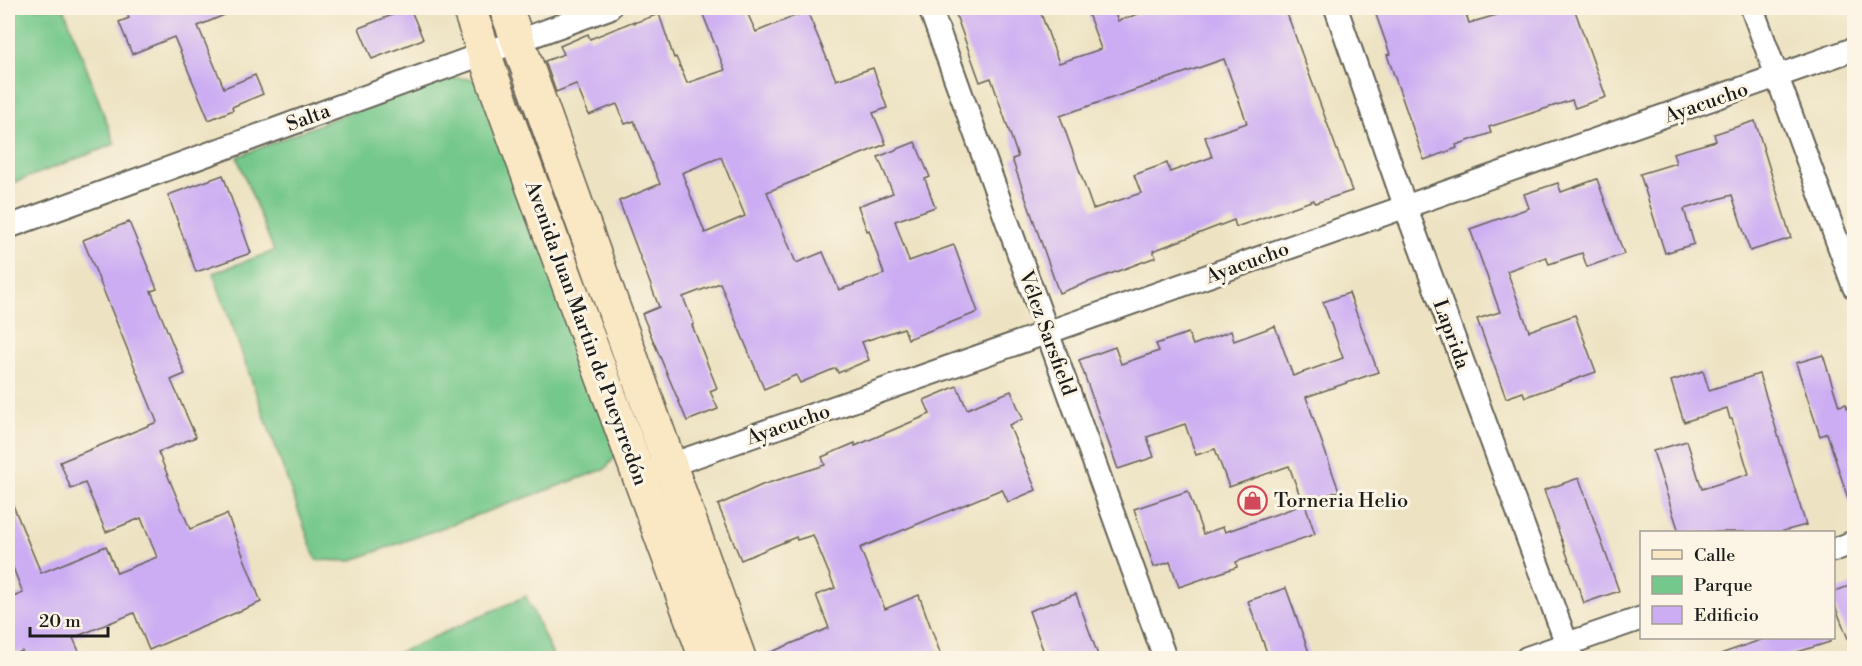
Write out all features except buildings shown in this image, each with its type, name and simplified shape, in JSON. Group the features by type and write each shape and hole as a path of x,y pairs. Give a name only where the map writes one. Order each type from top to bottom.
{"main road":[{"name":"Avenida Juan Martin de Pueyrredón","path":"469,8 494,82 654,471 739,658"},
{"name":"Avenida Juan Martin de Pueyrredón","path":"506,8 654,471 706,658"}],"street":[{"name":"Salta","path":"8,227 609,8"},
{"name":"Vélez Sarsfield","path":"930,8 1165,658"},
{"name":"Laprida","path":"1336,8 1405,206 1569,652"},
{"path":"1752,8 1854,287"},
{"name":"Ayacucho","path":"654,471 1854,49"},
{"path":"1835,549 1854,543"},
{"path":"1527,658 1569,652 1640,618"}],"green space":[{"path":"8,8 64,8 115,144 8,185"},
{"path":"441,76 479,80 622,448 605,469 350,561 316,560 213,273 274,251 237,157"},
{"path":"526,596 554,658 387,658"}],"place":[{"name":"Torneria Helio","path":"1253,500"}]}
